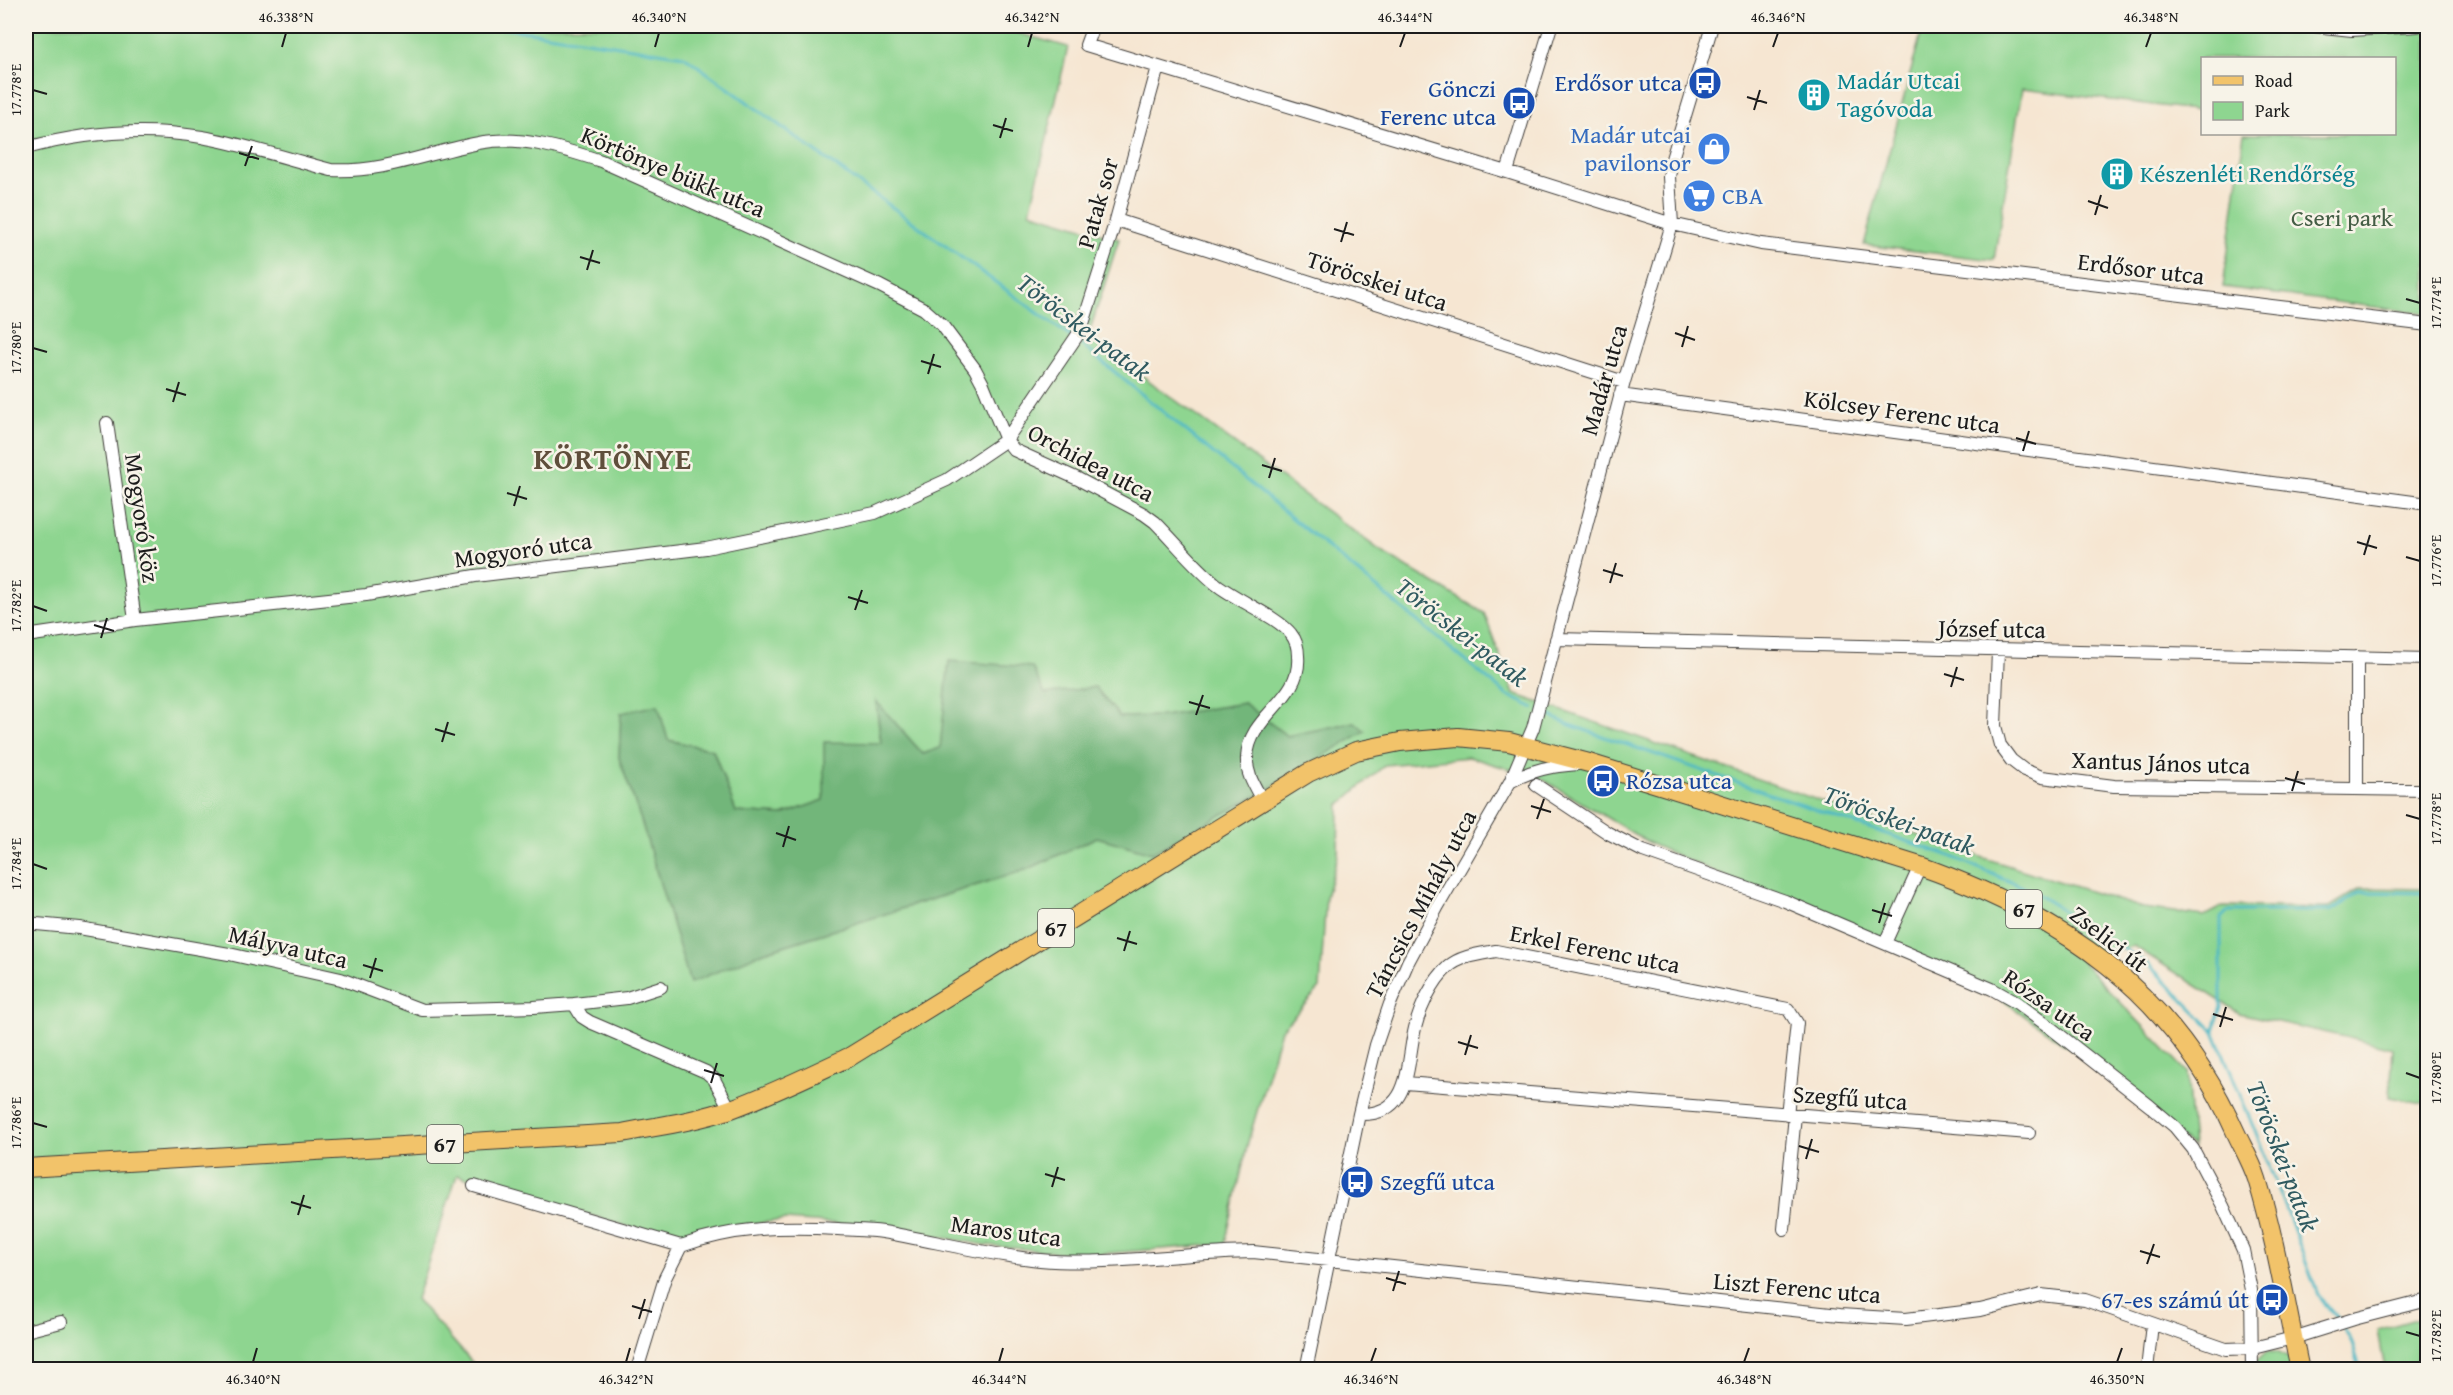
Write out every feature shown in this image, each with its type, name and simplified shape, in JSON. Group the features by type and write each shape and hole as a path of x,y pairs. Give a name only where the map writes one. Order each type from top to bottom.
{"main road":[{"name":"67","path":"26,1168 622,1133 684,1122 730,1109 793,1084 850,1056 1308,773 1356,751 1418,739 1480,738 1527,746 1589,762"},
{"name":"Zselici út","path":"1589,762 1920,866 1991,893 2063,931 2096,953 2137,990 2180,1036 2222,1102 2256,1177 2274,1246 2300,1370"}],"street":[{"name":"Erdősor utca","path":"1093,26 1086,45 1508,172 1672,224 1761,244 2427,325"},
{"path":"1508,172 1550,26"},
{"name":"Madár utca","path":"1527,746 1542,698 1620,395 1672,224 1669,177 1672,159 1712,26"},
{"path":"2314,26 2352,30 2417,26"},
{"name":"Patak sor","path":"1069,347 1081,330 1116,220 1158,67"},
{"name":"Körtönye bükk utca","path":"26,148 59,139 156,133 202,137 331,171 352,171 396,165 485,142 521,142 561,147 601,161 880,286 924,309 942,325 975,369 1006,440"},
{"name":"Töröcskei utca","path":"1116,220 1624,382"},
{"name":"Orchidea utca","path":"1069,347 1006,440 1014,450 1025,456 1078,479 1144,514 1155,522 1214,583 1234,598 1281,624 1292,636 1298,649 1299,665 1295,681 1284,697 1260,722 1250,739 1246,758 1250,776 1262,801"},
{"name":"Kölcsey Ferenc utca","path":"1620,395 2427,504"},
{"name":"Mogyoró köz","path":"107,423 135,620"},
{"name":"Mogyoró utca","path":"26,636 135,620 366,595 475,576 706,548 830,524 875,513 947,480 1006,440"},
{"name":"József utca","path":"1556,639 1998,651 2427,658"},
{"name":"Xantus János utca","path":"1998,651 1995,726 2000,745 2011,760 2024,770 2042,777 2114,786 2427,790"},
{"path":"2357,657 2357,788"},
{"name":"Táncsics Mihály utca","path":"1306,1370 1359,1114 1376,1045 1390,1004 1408,962 1510,782 1527,746"},
{"path":"1510,782 1530,771 1548,766 1589,762"},
{"name":"Rózsa utca","path":"1536,785 1608,832 1643,851 1785,901 1953,971 2017,1003 2175,1127 2193,1149 2243,1250 2251,1290 2252,1370"},
{"path":"1885,943 1920,866"},
{"name":"Mályva utca","path":"26,923 90,930 229,954 341,979 422,1010 574,1004 627,998 661,987"},
{"name":"Erkel Ferenc utca","path":"1406,1083 1416,1026 1430,991 1448,967 1472,955 1496,951 1788,1009 1797,1023 1791,1115"},
{"path":"574,1004 582,1017 590,1022 706,1072 714,1079 730,1109"},
{"path":"1359,1114 1369,1114 1386,1109 1395,1102 1406,1083"},
{"name":"Szegfű utca","path":"1406,1083 2029,1134"},
{"path":"1784,1229 1791,1115"},
{"path":"474,1186 681,1246 665,1278 637,1370"},
{"name":"Maros utca","path":"681,1246 713,1235 788,1226 880,1232 1041,1260 1084,1261 1253,1252 1328,1261"},
{"name":"Liszt Ferenc utca","path":"1328,1261 1840,1315 1906,1319 1980,1310 2041,1295 2085,1300 2226,1349 2253,1348 2427,1300"},
{"path":"26,1331 61,1322"},
{"path":"2147,1370 2152,1324"}],"green space":[{"path":"26,26 993,26 1068,47 1030,212 1119,239 1088,336 1385,554 1484,613 1514,694 1984,858 2143,908 2204,916 2223,906 2328,908 2361,888 2427,889 2427,1104 2390,1097 2393,1048 2239,1013 2134,946 2081,961 2187,1072 2193,1147 2084,1058 1991,992 1651,844 1542,779 1469,757 1385,765 1339,805 1338,855 1326,897 1320,988 1281,1030 1248,1142 1225,1244 1083,1255 985,1245 883,1227 785,1220 715,1228 679,1242 457,1175 416,1299 478,1369 26,1369","holes":["949,661 1045,694 1095,687 1120,717 1164,716 1244,703 1287,736 1355,722 1152,853 1097,837 1028,869 764,952 690,982 641,820 619,758 621,713 668,740 713,750 736,812 782,815 824,800 881,743 876,702 923,754 941,748"]},
{"name":"Cseri park","path":"1923,26 2427,26 2427,314 2223,287 2244,135 2396,135 2396,57 2201,57 2201,111 2022,89 1994,260 1864,245"},
{"path":"949,661 1032,667 1045,694 1095,687 1120,717 1164,716 1244,703 1287,736 1355,722 1365,731 1265,791 1152,853 1097,837 1028,869 764,952 690,983 641,820 619,758 621,713 658,705 668,740 713,750 736,812 782,815 824,800 824,742 881,743 876,701 923,754 940,748"},
{"path":"2426,1316 2427,1369 2422,1369"},
{"path":"2419,1318 2416,1369 2385,1369 2378,1330"},
{"path":"2266,1352 2277,1352 2289,1358 2291,1370 2254,1370 2255,1362"}],"waterway":[{"name":"Töröcskei-patak","path":"489,26 684,56 1071,337"},
{"name":"Töröcskei-patak","path":"1077,341 1507,695 1534,708"},
{"name":"Töröcskei-patak","path":"1540,711 1570,725 1953,857 2032,891 2148,964 2214,1031 2281,1195 2318,1295 2339,1321"},
{"path":"2214,1030 2221,1007 2221,918 2228,911 2330,911 2361,892 2428,893"},
{"name":"Töröcskei-patak","path":"2343,1327 2350,1338 2361,1370"}],"place":[{"name":"Erdősor utca","path":"1705,83"},
{"name":"Madár Utcai Tagóvoda","path":"1814,95"},
{"name":"Gönczi Ferenc utca","path":"1519,103"},
{"name":"Madár utcai pavilonsor","path":"1714,149"},
{"name":"Készenléti Rendőrség","path":"2117,174"},
{"name":"CBA","path":"1699,196"},
{"name":"Rózsa utca","path":"1603,781"},
{"name":"Szegfű utca","path":"1357,1182"},
{"name":"67-es számú út","path":"2272,1300"}],"district":[{"name":"KÖRTÖNYE","path":"613,459"}]}
